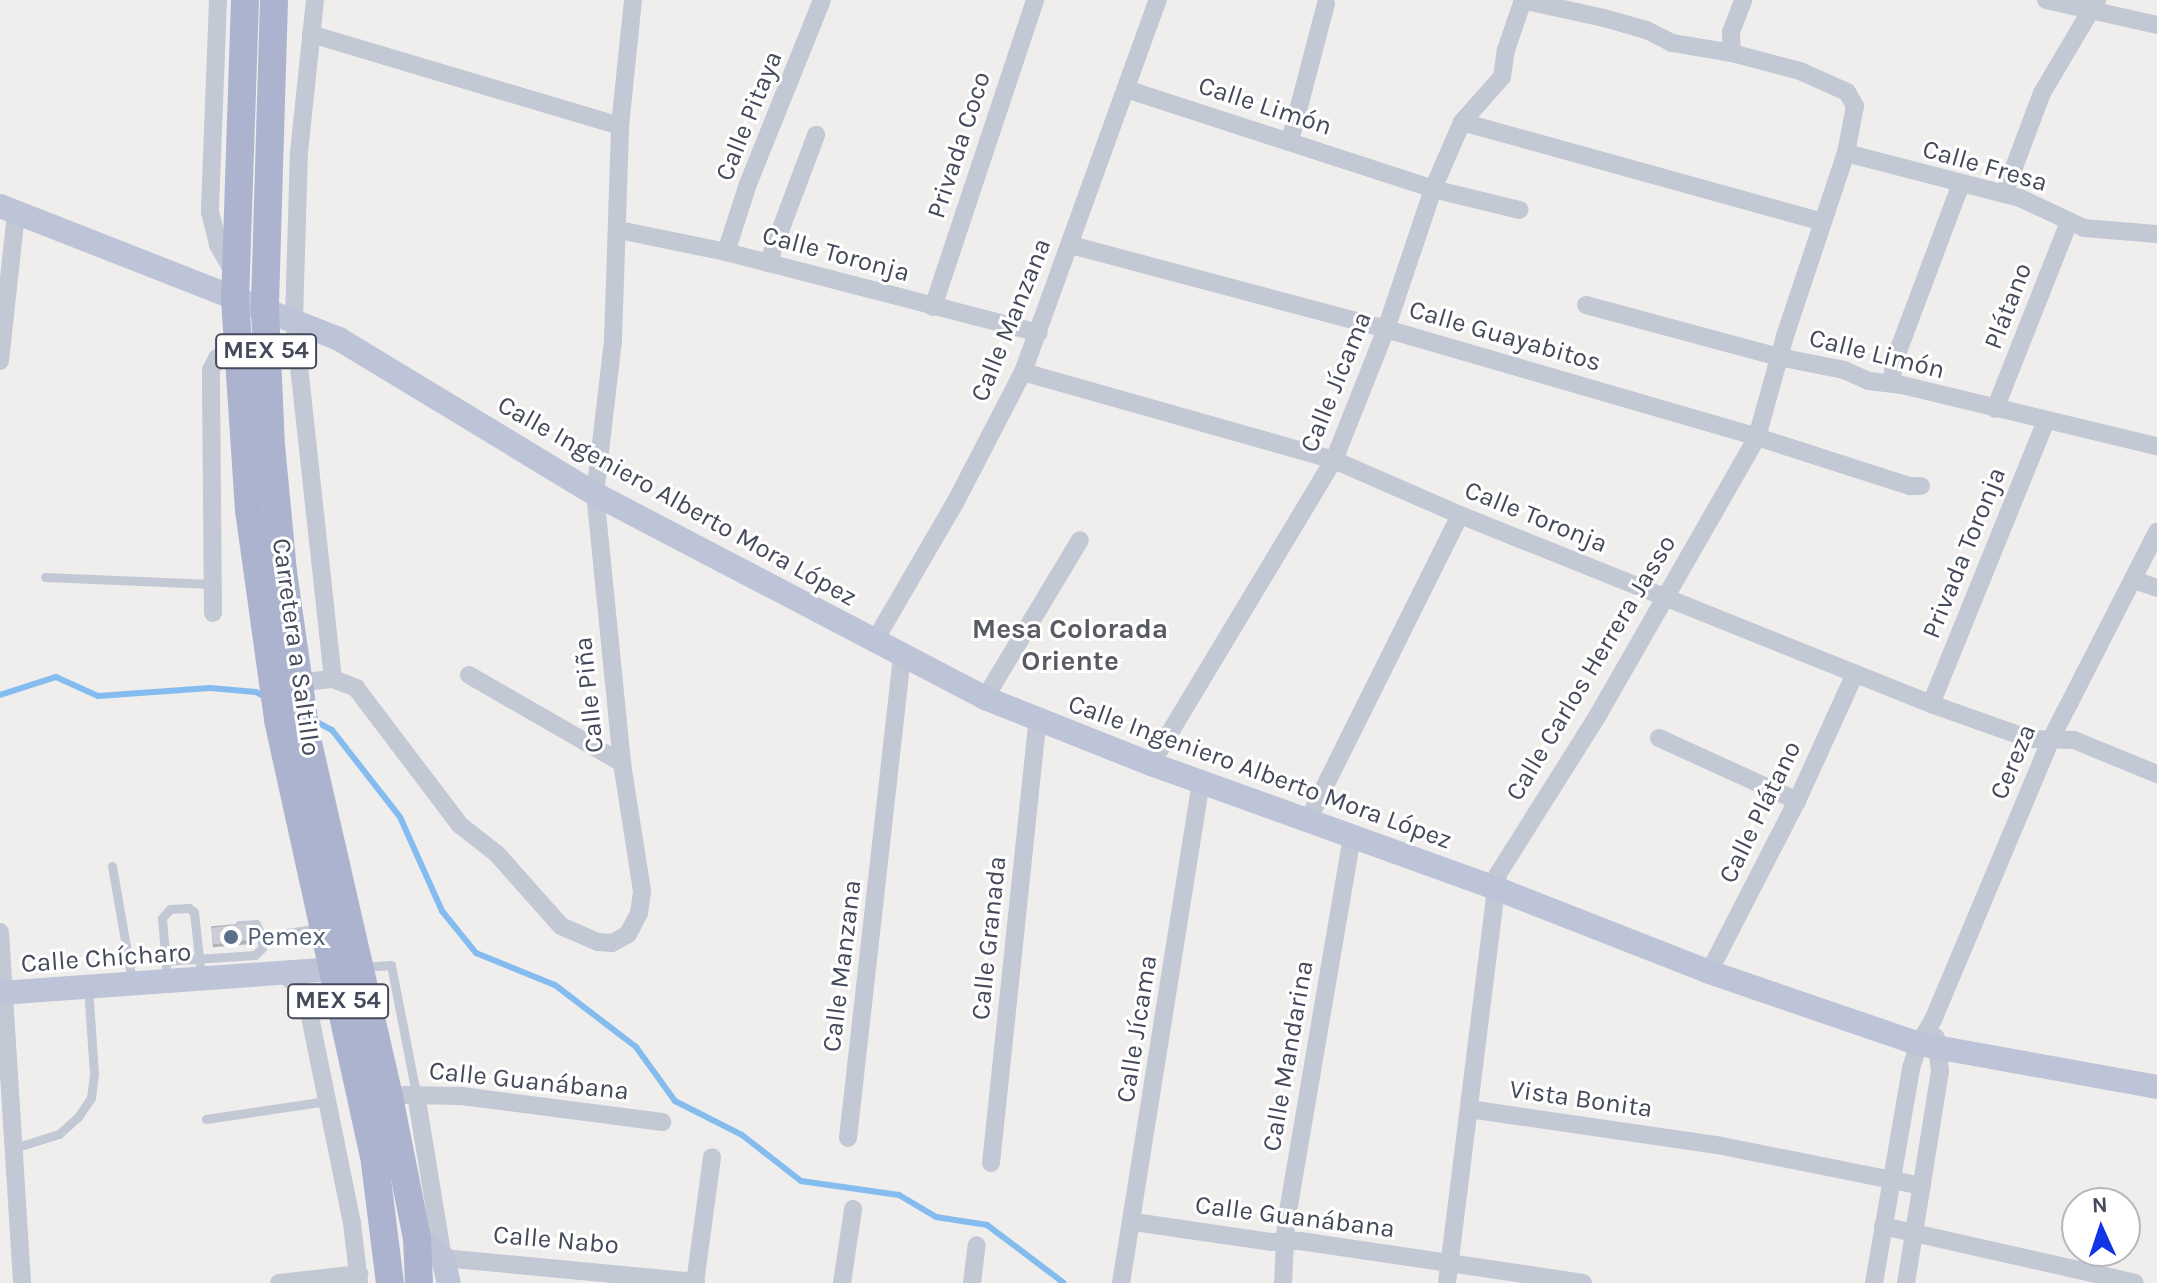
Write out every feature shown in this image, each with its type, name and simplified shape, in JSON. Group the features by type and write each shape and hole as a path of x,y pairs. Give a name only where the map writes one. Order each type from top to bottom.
{"main road":[{"name":"Carretera a Saltillo","path":"245,0 235,287 236,351 249,510 290,687 306,734 375,1163 390,1283"},
{"name":"Carretera a Saltillo","path":"274,0 265,310 271,445 290,687 278,720 322,927 345,968 403,1096 419,1283"}],"street":[{"path":"218,0 210,212 218,245 235,287"},
{"path":"290,687 333,679 294,320 299,151 315,0"},
{"name":"Calle Piña","path":"333,679 356,688 460,825 497,854 550,917 572,932 598,942 612,943 628,934 641,903 622,763 595,494 613,340 619,230 620,126 633,0"},
{"name":"Calle Pitaya","path":"726,252 748,184 822,0"},
{"name":"Privada Coco","path":"933,307 1035,0"},
{"name":"Calle Manzana","path":"874,642 955,503 1023,372 1158,0"},
{"path":"1522,0 1607,9 1672,43 1732,53 1731,32 1743,0"},
{"name":"Calle Jícama","path":"1151,764 1334,460 1386,329 1433,189 1462,122 1502,77 1506,50 1522,0"},
{"path":"2046,0 2094,5 2157,25"},
{"path":"1290,141 1326,4"},
{"path":"2004,194 2042,93 2094,5"},
{"path":"311,34 620,126"},
{"name":"Calle Carlos Herrera Jasso","path":"1448,1274 1495,888 1503,862 1598,715 1757,437 1779,357 1846,153 1855,106 1852,98 1837,86 1800,71 1732,53"},
{"name":"Calle Limón","path":"1126,89 1433,189 1520,210"},
{"path":"1462,122 1822,222"},
{"path":"768,263 816,135"},
{"name":"Calle Fresa","path":"1846,153 2036,203 2069,222 2099,230 2157,234"},
{"path":"1892,383 1894,362 1961,184"},
{"path":"0,361 8,210"},
{"name":"Calle Ingeniero Alberto Mora López","path":"8,210 235,287 265,310 339,339 595,494 985,698 1151,764 1495,888 1709,972 1929,1046 2157,1087"},
{"name":"Plátano","path":"1995,409 2069,222"},
{"name":"Calle Toronja","path":"619,230 726,252 1039,333"},
{"name":"Calle Guayabitos","path":"1071,245 1386,329 1757,437 1910,486 1921,486"},
{"name":"Calle Limón","path":"1586,305 1779,357 1844,370 1869,381 1892,383 2157,446"},
{"path":"213,613 211,370 217,358 236,351"},
{"name":"Calle Toronja","path":"1023,372 1334,460 1460,515 1931,704 2030,739 2074,740 2157,774"},
{"name":"Privada Toronja","path":"1931,704 2046,421"},
{"path":"1307,822 1460,515"},
{"name":"Cereza","path":"1929,1046 1933,1020 2051,739 2157,532"},
{"path":"985,698 1080,540"},
{"path":"2134,580 2157,588"},
{"name":"Calle Manzana","path":"848,1138 902,657"},
{"name":"Calle Plátano","path":"1709,972 1797,801 1855,674"},
{"path":"469,675 622,763"},
{"name":"Calle Granada","path":"991,1163 1038,719"},
{"path":"1659,738 1797,801"},
{"name":"Calle Jícama","path":"1121,1283 1134,1222 1201,782"},
{"name":"Calle Mandarina","path":"1283,1283 1286,1242 1352,838"},
{"path":"0,932 22,1283"},
{"name":"Calle Chícharo","path":"2,992 133,984 166,971 200,969 283,974 345,968"},
{"path":"279,1283 359,1278 307,1002 302,989 283,974"},
{"path":"1874,1283 1911,1068 1929,1046 1940,1071 1906,1283"},
{"path":"403,1096 449,1283"},
{"name":"Calle Guanábana","path":"403,1096 462,1096 662,1122"},
{"name":"Vista Bonita","path":"1469,1109 1685,1140 1922,1186"},
{"path":"696,1282 712,1157"},
{"path":"842,1283 853,1209"},
{"name":"Calle Guanábana","path":"1134,1222 1286,1242 1448,1274 1583,1283"},
{"path":"1883,1226 2100,1279 2135,1283"},
{"path":"417,1238 443,1258"},
{"path":"972,1283 977,1245"},
{"name":"Calle Nabo","path":"443,1258 696,1282"}],"lane":[{"path":"45,577 212,584"},
{"path":"112,866 133,984"},
{"path":"166,971 164,912 189,908 194,912 200,969 258,953 262,948 262,937 256,924 221,926"},
{"path":"196,928 208,927"},
{"path":"262,937 322,927"},
{"path":"14,1148 59,1134 78,1117 91,1098 94,1074 88,987"},
{"path":"206,1119 327,1101"}],"building":[{"name":"Pemex","path":"249,923 251,940 213,945 211,928"}],"waterway":[{"path":"0,695 56,677 98,696 210,688 256,692 267,698"},
{"path":"313,720 332,730 400,817 442,911 476,953 555,985 636,1047 675,1101 742,1135 801,1181 899,1195 936,1217 987,1225 1064,1283"}],"place":[{"name":"Pemex","path":"231,937"}],"district":[{"name":"Mesa Colorada Oriente","path":"1070,645"}]}
